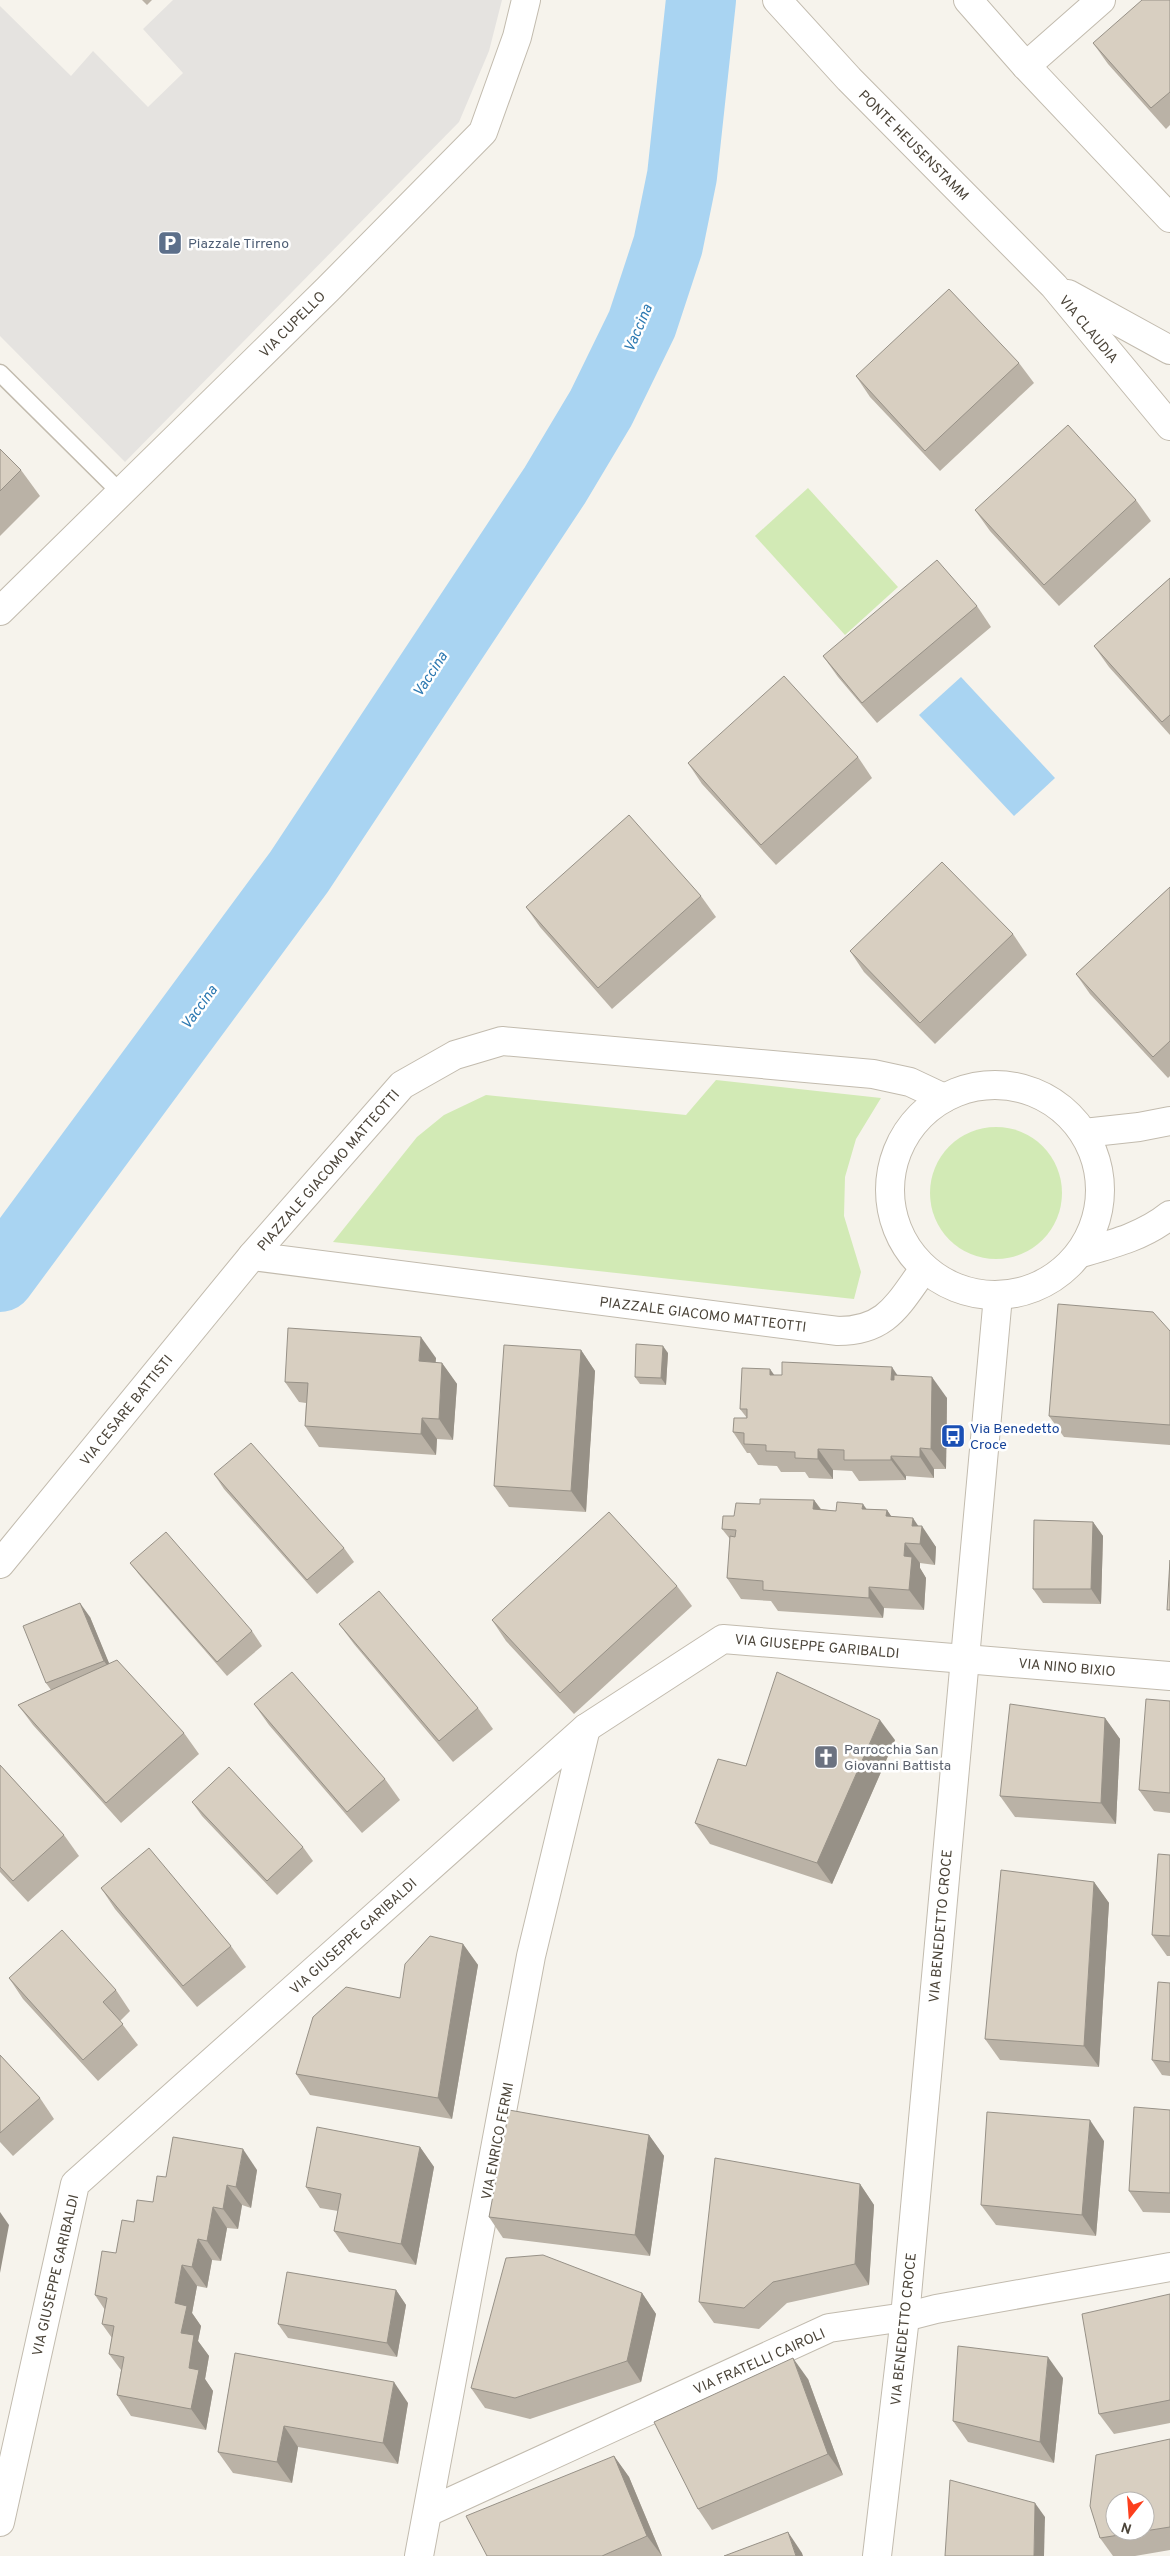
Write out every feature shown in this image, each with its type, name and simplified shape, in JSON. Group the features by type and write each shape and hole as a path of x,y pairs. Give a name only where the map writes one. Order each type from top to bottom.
{"street":[{"name":"VIA CUPELLO","path":"0,611 483,132 517,37 526,0"},
{"name":"PONTE HEUSENSTAMM","path":"777,0 849,79 1054,286"},
{"path":"968,0 1026,66 1170,218"},
{"path":"1026,66 1101,0"},
{"name":"VIA CLAUDIA","path":"1054,286 1170,350"},
{"name":"VIA CLAUDIA","path":"1054,286 1170,426"},
{"name":"PIAZZALE GIACOMO MATTEOTTI","path":"252,1256 402,1085 455,1055 502,1042 873,1074 910,1082 944,1098"},
{"path":"1005,1085 1036,1092 1063,1109 1084,1132 1097,1161 1101,1193 1096,1224 1081,1252 1058,1275 1030,1290 998,1296 972,1293 946,1284 924,1269 903,1242 891,1212 890,1178 899,1146 917,1118 944,1098 973,1086 1005,1085"},
{"path":"1084,1132 1139,1128 1170,1122"},
{"path":"1081,1252 1114,1244 1141,1233 1170,1215"},
{"name":"PIAZZALE GIACOMO MATTEOTTI","path":"252,1256 838,1331 869,1328 886,1318 924,1269"},
{"name":"VIA CESARE BATTISTI","path":"0,1564 252,1256"},
{"name":"VIA BENEDETTO CROCE","path":"877,2556 905,2317 998,1296"},
{"name":"VIA GIUSEPPE GARIBALDI","path":"0,2522 76,2184 586,1728 723,1638 964,1658"},
{"name":"VIA NINO BIXIO","path":"964,1658 1170,1676"},
{"name":"VIA ENRICO FERMI","path":"419,2556 531,1956 586,1728"},
{"name":"VIA FRATELLI CAIROLI","path":"428,2512 829,2328 905,2317 936,2309 1170,2267"}],"lane":[{"path":"0,373 121,493"}],"green space":[{"path":"808,488 898,587 845,635 755,536"},
{"path":"716,1080 881,1098 856,1139 845,1177 844,1216 861,1272 854,1299 333,1242 417,1137 444,1115 486,1095 686,1115"},
{"path":"996,1127 1009,1128 1021,1132 1043,1146 1057,1168 1061,1180 1061,1206 1057,1218 1043,1240 1021,1254 1009,1258 996,1259 983,1258 971,1254 949,1240 935,1218 931,1206 930,1193 931,1180 935,1168 949,1146 971,1132 983,1128"}],"shaded area":[{"name":"Piazzale Tirreno","path":"173,0 502,0 489,51 459,122 125,462 0,336 0,6 71,76 93,51 148,107 183,73 143,29"}],"water":[{"path":"961,677 1055,778 1014,816 919,715"}],"building":[{"path":"1142,0 1170,0 1170,92 1151,108 1093,43"},
{"path":"949,289 1019,363 925,451 856,376"},
{"path":"1068,425 1136,500 1044,585 975,510"},
{"path":"0,449 21,470 0,491"},
{"path":"937,560 977,606 862,703 823,656"},
{"path":"1170,578 1170,715 1162,722 1094,646"},
{"path":"784,676 858,757 761,845 688,763"},
{"path":"629,815 701,896 598,988 526,907"},
{"path":"942,862 1013,934 920,1023 850,951"},
{"path":"1170,887 1170,1041 1153,1057 1076,974"},
{"path":"1058,1304 1153,1312 1170,1331 1170,1425 1049,1416"},
{"path":"288,1328 421,1337 419,1361 442,1363 439,1419 422,1418 421,1434 305,1426 308,1383 285,1382"},
{"path":"636,1344 663,1346 661,1378 635,1377"},
{"path":"504,1345 581,1350 571,1491 494,1486"},
{"path":"782,1362 892,1367 891,1380 894,1380 894,1375 932,1377 931,1449 920,1448 920,1457 891,1456 891,1460 844,1460 844,1450 818,1449 818,1459 795,1458 795,1452 766,1451 766,1445 744,1444 744,1433 733,1432 734,1418 747,1418 747,1409 740,1409 742,1368 770,1369 770,1375 782,1375"},
{"path":"251,1443 344,1548 307,1580 214,1474"},
{"path":"760,1499 814,1500 813,1509 836,1511 837,1502 863,1504 862,1509 887,1510 886,1516 913,1518 912,1526 922,1526 920,1544 905,1543 904,1556 912,1557 909,1590 869,1587 869,1598 763,1590 763,1581 727,1578 730,1536 735,1537 736,1530 722,1529 723,1516 734,1516 736,1503 760,1504"},
{"path":"609,1512 677,1586 560,1693 492,1620"},
{"path":"1034,1520 1093,1522 1091,1589 1033,1589"},
{"path":"166,1532 252,1631 217,1662 130,1563"},
{"path":"1170,1560 1170,1610 1167,1610"},
{"path":"379,1591 478,1708 439,1741 339,1624"},
{"path":"80,1603 104,1661 46,1683 23,1626"},
{"path":"117,1660 184,1733 106,1803 18,1705"},
{"path":"292,1672 385,1779 347,1812 254,1704"},
{"path":"777,1672 880,1720 817,1863 695,1823 718,1759 746,1766"},
{"path":"1146,1699 1170,1701 1170,1793 1139,1790"},
{"path":"1010,1704 1105,1718 1101,1803 1000,1796"},
{"path":"0,1765 64,1835 13,1881 0,1867"},
{"path":"229,1767 303,1847 267,1881 192,1802"},
{"path":"149,1848 231,1946 183,1986 101,1888"},
{"path":"1158,1854 1170,1855 1170,1936 1152,1935"},
{"path":"1001,1870 1094,1882 1084,2046 985,2039"},
{"path":"62,1930 116,1990 103,2002 123,2024 83,2060 9,1978"},
{"path":"430,1936 463,1944 438,2098 296,2074 313,2017 346,1987 400,1998 405,1964"},
{"path":"1158,1982 1170,1983 1170,2062 1152,2060"},
{"path":"0,2055 40,2098 0,2133"},
{"path":"1134,2107 1170,2110 1170,2193 1129,2191"},
{"path":"509,2110 649,2135 635,2235 489,2217"},
{"path":"987,2112 1090,2120 1082,2215 981,2205"},
{"path":"317,2127 420,2147 401,2244 334,2231 341,2194 306,2187"},
{"path":"173,2137 243,2149 236,2187 227,2185 223,2209 213,2207 207,2241 198,2239 192,2267 182,2265 175,2303 187,2306 181,2333 194,2335 189,2368 199,2370 191,2409 117,2395 124,2357 109,2354 114,2326 102,2324 107,2298 95,2295 102,2251 116,2253 122,2220 134,2222 137,2200 153,2202 157,2176 166,2177"},
{"path":"715,2158 860,2184 855,2264 773,2282 744,2308 699,2302"},
{"path":"543,2255 642,2293 627,2361 515,2398 471,2388 506,2258"},
{"path":"287,2272 396,2290 387,2343 278,2324"},
{"path":"1170,2294 1170,2400 1099,2414 1082,2314"},
{"path":"958,2346 1048,2357 1040,2442 953,2421"},
{"path":"235,2353 394,2382 383,2443 284,2426 277,2462 218,2452"},
{"path":"793,2358 828,2454 698,2509 654,2422"},
{"path":"1170,2439 1170,2527 1155,2529 1155,2491 1105,2491 1105,2537 1100,2538 1090,2506 1096,2455"},
{"path":"614,2456 647,2536 602,2556 487,2556 466,2516"},
{"path":"950,2480 1035,2503 1034,2556 945,2556"},
{"path":"788,2532 796,2556 724,2556"}],"waterway":[{"name":"Vaccina","path":"0,1277 299,872 555,485 601,408 642,324 668,245 682,176 701,0"}],"place":[{"name":"Piazzale Tirreno","path":"170,243"},
{"name":"Via Benedetto Croce","path":"953,1436"},
{"name":"Parrocchia San Giovanni Battista","path":"826,1757"}]}
